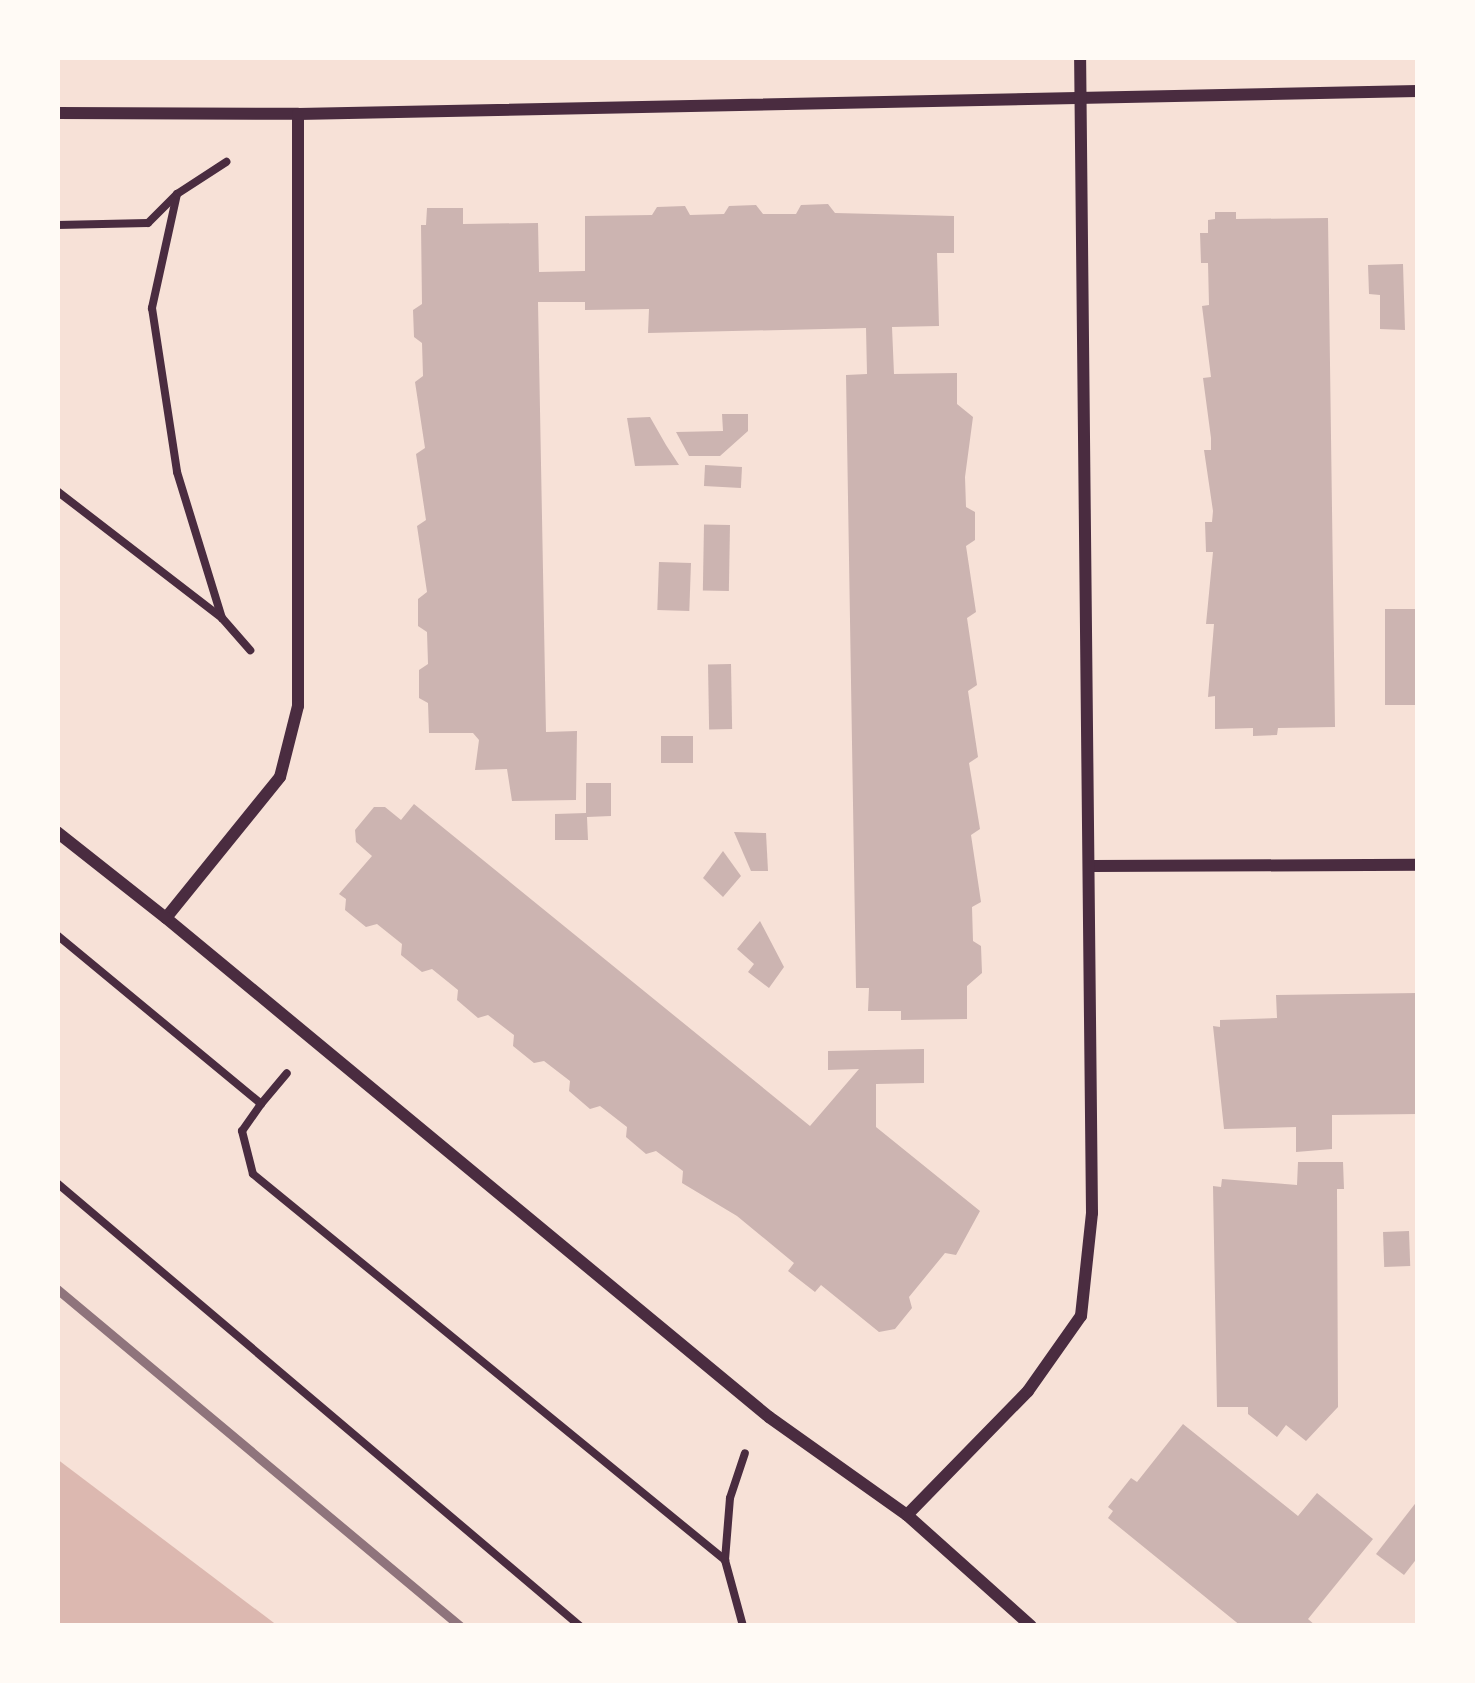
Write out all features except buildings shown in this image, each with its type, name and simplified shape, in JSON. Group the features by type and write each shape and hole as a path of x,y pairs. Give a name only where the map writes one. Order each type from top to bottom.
{"street":[{"path":"907,1515 1028,1391 1081,1316 1093,1213 1080,57"},
{"path":"57,113 298,114 1081,94 1418,92"},
{"path":"166,919 280,777 298,706 298,114"},
{"path":"57,832 769,1417 907,1515 1031,1626"},
{"path":"1092,866 1418,865"}],"path":[{"path":"57,225 148,223 177,194 218,168 281,113"},
{"path":"177,194 152,308 177,472 222,618"},
{"path":"57,491 222,618 298,706"},
{"path":"57,935 261,1105 242,1131 254,1174 724,1560"},
{"path":"57,1183 580,1626"},
{"path":"743,1626 724,1560 730,1498 746,1449 769,1417"}],"shaded area":[{"path":"57,1459 278,1626 57,1626"}],"railway":[{"path":"57,1289 460,1626"}]}
